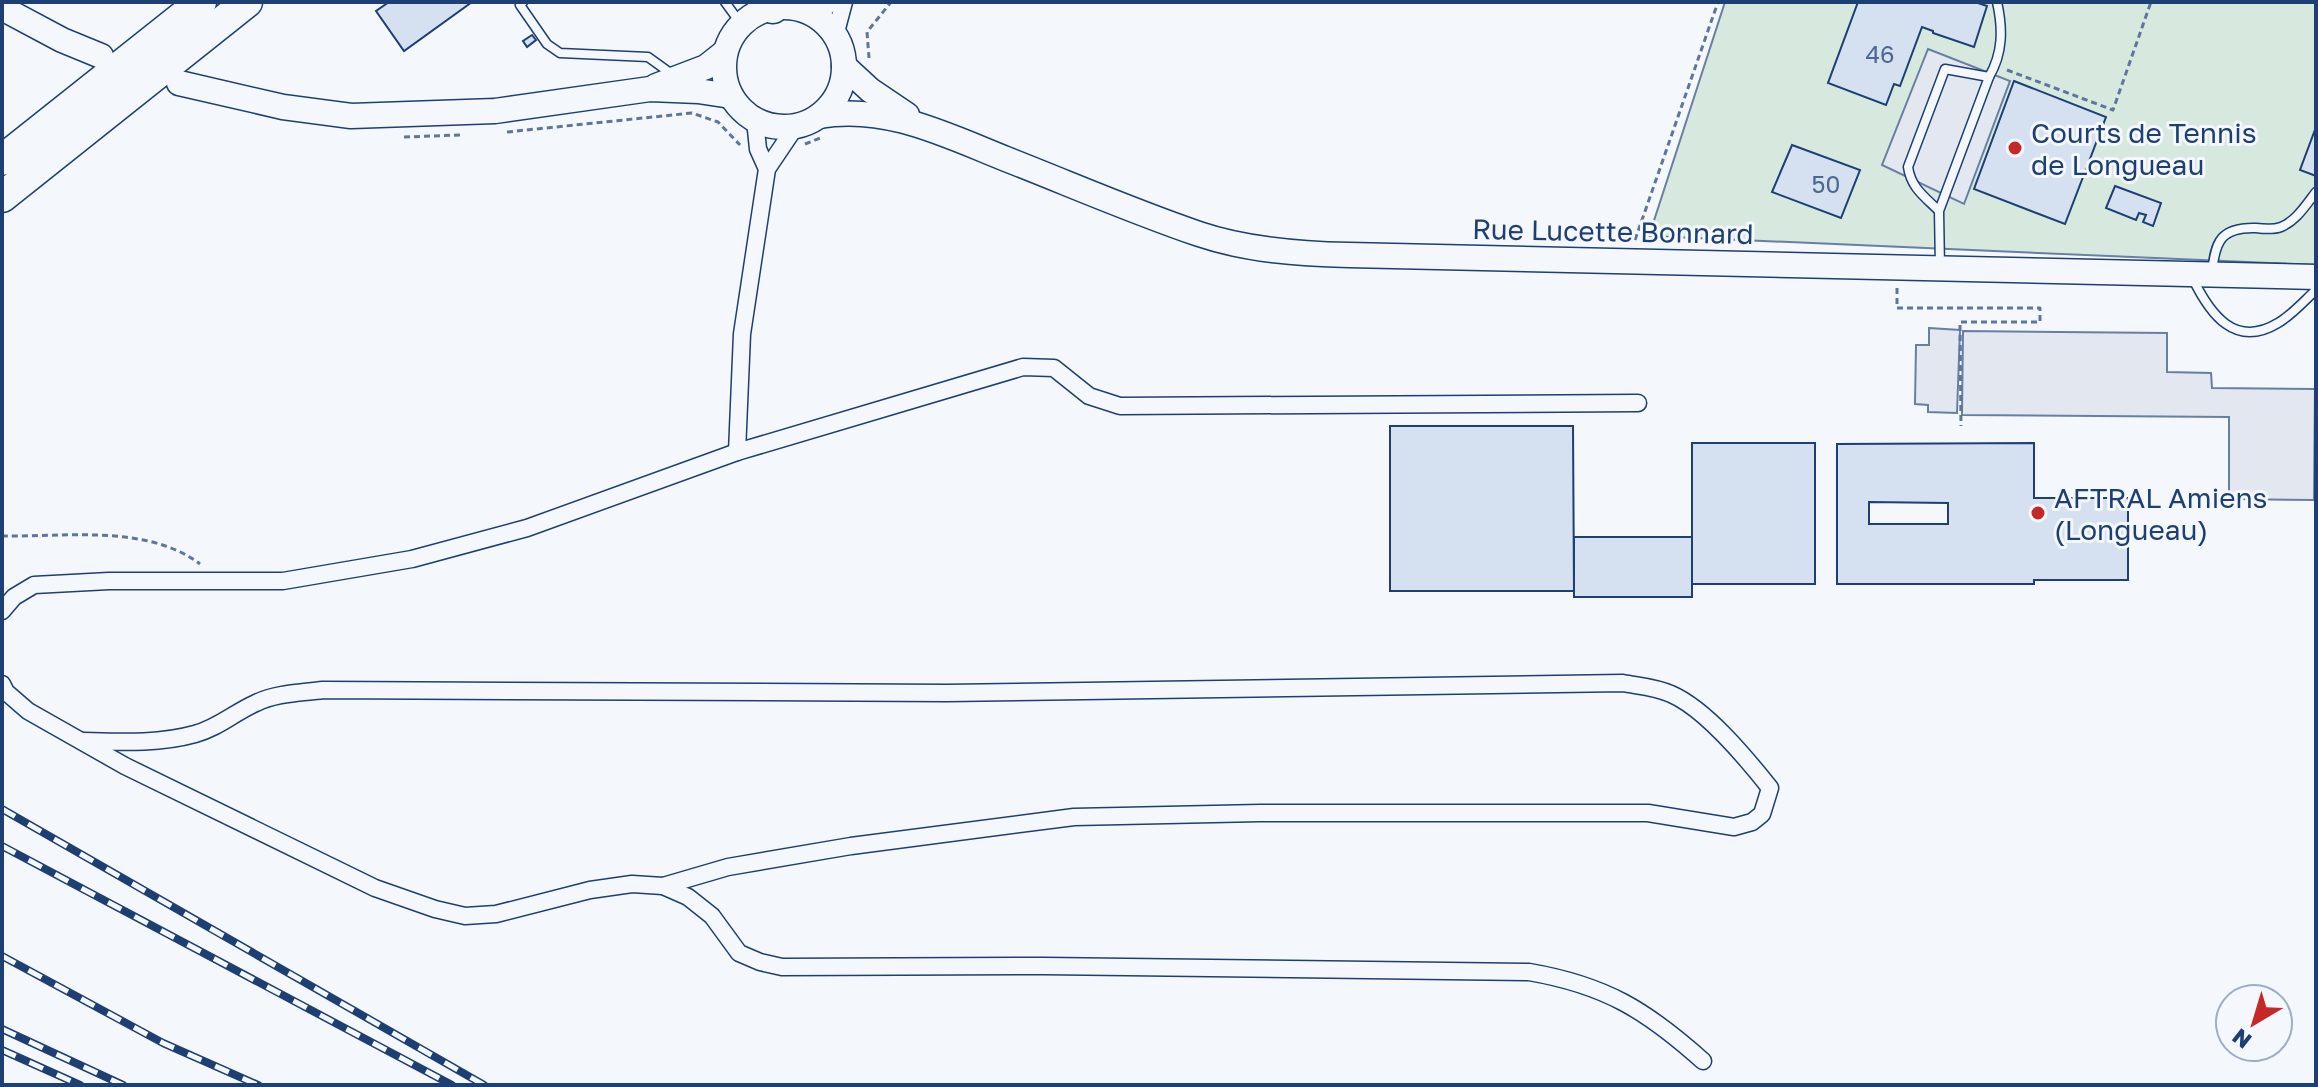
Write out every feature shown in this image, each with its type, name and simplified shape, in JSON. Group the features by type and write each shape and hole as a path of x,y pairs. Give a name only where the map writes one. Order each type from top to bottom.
{"highway":[{"path":"2,160 201,2"},
{"path":"2,197 247,2"}],"street":[{"path":"812,15 834,2"},
{"path":"835,36 844,2"},
{"path":"768,5 800,9 825,24 835,36 844,66 841,85 833,102 819,116 796,126 768,126 755,120 741,110 731,96 724,75 725,52 729,42 741,24 768,5"},
{"path":"2,8 62,40 101,56"},
{"path":"650,89 706,67 725,52"},
{"name":"Rue Lucette Bonnard","path":"844,66 870,90 930,129"},
{"path":"179,83 283,107 351,116 495,111 650,89 731,96"},
{"name":"Rue Lucette Bonnard","path":"819,116 843,112 881,114 930,129 1201,235 1260,249 1324,255 2316,277"},
{"path":"755,120 758,149 767,169"},
{"path":"737,452 742,334 767,169 796,126"},
{"path":"2,611 14,597 34,585 283,581 412,559 527,528 737,452 1023,367 1054,368 1089,396 1120,406 1638,403"},
{"path":"2,684 6,692 28,711 125,766 375,888 465,916 496,914 590,890 632,884 663,886 728,867 851,846 1074,817 1605,812 1648,813 1734,827 1752,822 1762,814 1770,788 1739,749 1673,695 1623,683 947,693 323,690 256,702 210,729 195,734 140,743 84,741"},
{"path":"663,886 688,897 712,916 739,953 782,967 1044,966 1529,972 1578,983 1615,996 1660,1025 1703,1061"}],"lane":[{"path":"523,2 520,5 547,44 560,53 648,57 675,77"},
{"path":"725,2 741,24"},
{"path":"1940,269 1939,211 2001,50 2001,18 1997,2"},
{"path":"1939,211 1910,180 1908,167 1945,69 1989,77"},
{"path":"2316,192 2292,222 2277,229 2242,228 2228,231 2218,241 2201,275 2205,303 2222,323 2241,332 2258,333 2280,323 2316,290"}],"path":[{"path":"870,90 867,32 891,2"},
{"path":"1628,262 1718,2"},
{"path":"1996,65 2113,110 2151,2"},
{"path":"1897,268 1897,308 2040,308 2040,322 1960,322 1961,426"},
{"path":"2,536 113,537 157,543 185,553 222,581"}],"shaded area":[{"path":"1725,2 2316,2 2316,265 1649,236"},
{"path":"1928,49 2010,81 1964,204 1882,165"},
{"path":"1929,328 1960,330 1957,413 1928,412 1928,405 1915,404 1916,345 1929,345"},
{"path":"1963,331 2167,333 2167,372 2211,373 2212,388 2315,389 2314,500 2229,499 2229,417 1962,415"}],"building":[{"path":"389,2 472,2 404,51 376,11"},
{"path":"1858,2 1975,2 1987,6 1974,47 1922,27 1900,86 1894,84 1886,105 1828,83"},
{"path":"532,35 536,40 527,47 523,41"},
{"path":"2014,81 2106,117 2065,224 1974,189"},
{"path":"2316,127 2316,176 2300,170"},
{"path":"1792,145 1860,170 1841,218 1772,192"},
{"path":"2115,186 2161,203 2153,226 2143,222 2146,215 2139,213 2136,220 2106,208"},
{"path":"1390,426 1573,426 1574,591 1390,591"},
{"path":"1692,443 1815,443 1815,584 1692,584"},
{"name":"AFTRAL Amiens (Longueau)","path":"2034,443 2034,498 2128,498 2128,580 2034,580 2034,584 1837,584 1837,444","holes":["1869,502 1948,503 1948,524 1869,524"]},
{"path":"1574,537 1692,537 1692,597 1574,597"}],"railway":[{"path":"2,809 484,1085"},
{"path":"2,846 452,1085"},
{"path":"2,956 163,1043 258,1085"},
{"path":"2,1029 123,1085"},
{"path":"2,1050 80,1085"}],"place":[{"name":"Courts de Tennis de Longueau","path":"2015,148"},
{"name":"AFTRAL Amiens (Longueau)","path":"2038,513"}]}
